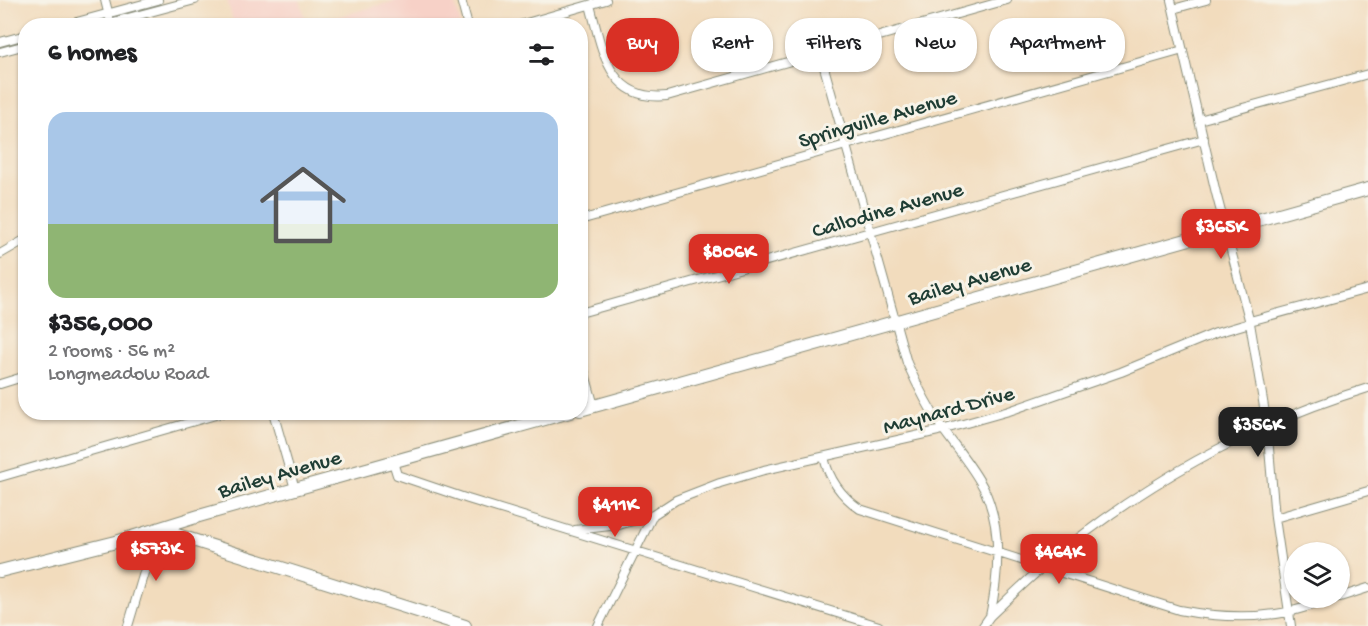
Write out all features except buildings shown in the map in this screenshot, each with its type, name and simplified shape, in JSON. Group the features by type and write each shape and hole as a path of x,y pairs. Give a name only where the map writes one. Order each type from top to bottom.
{"main road":[{"name":"Bailey Avenue","path":"588,408 1368,189"},
{"name":"Bailey Avenue","path":"0,572 116,542 199,516 542,420"},
{"path":"199,516 193,529 195,535 207,545"},
{"path":"157,529 465,626"}],"street":[{"path":"105,0 109,18"},
{"path":"90,18 158,0"},
{"path":"132,18 195,0"},
{"path":"461,0 466,18"},
{"path":"543,18 606,0"},
{"path":"882,35 1007,0"},
{"path":"1171,0 1250,322 1267,425 1275,518 1291,626"},
{"path":"1173,9 1206,0"},
{"path":"590,4 611,72 623,85 640,94 667,96 785,63"},
{"path":"0,42 18,37"},
{"path":"0,52 18,47"},
{"name":"Springville Avenue","path":"588,218 1183,50"},
{"path":"825,72 907,363 943,429 984,490 994,523 998,571 990,616"},
{"path":"1200,120 1368,74"},
{"name":"Callodine Avenue","path":"588,311 1204,139"},
{"path":"0,254 18,244"},
{"name":"Maynard Drive","path":"570,530 619,525 653,515 676,500 720,483 764,470 943,429 1049,397 1121,372 1216,333 1368,289"},
{"path":"0,384 18,378"},
{"path":"588,385 594,406"},
{"path":"983,626 990,616 1043,566 1153,486 1267,425 1318,404 1368,388"},
{"path":"0,477 198,420"},
{"path":"275,420 295,489"},
{"path":"824,457 836,486 850,502 860,509 1188,612 1229,616 1263,615 1302,608"},
{"path":"393,462 397,476 879,626"},
{"path":"1275,518 1368,491"},
{"path":"598,626 653,515"},
{"path":"128,626 157,529"},
{"path":"1350,594 1368,588"}],"shaded area":[{"path":"227,0 300,0 305,18 232,18"},
{"path":"398,0 454,0 459,18 333,18"}]}
